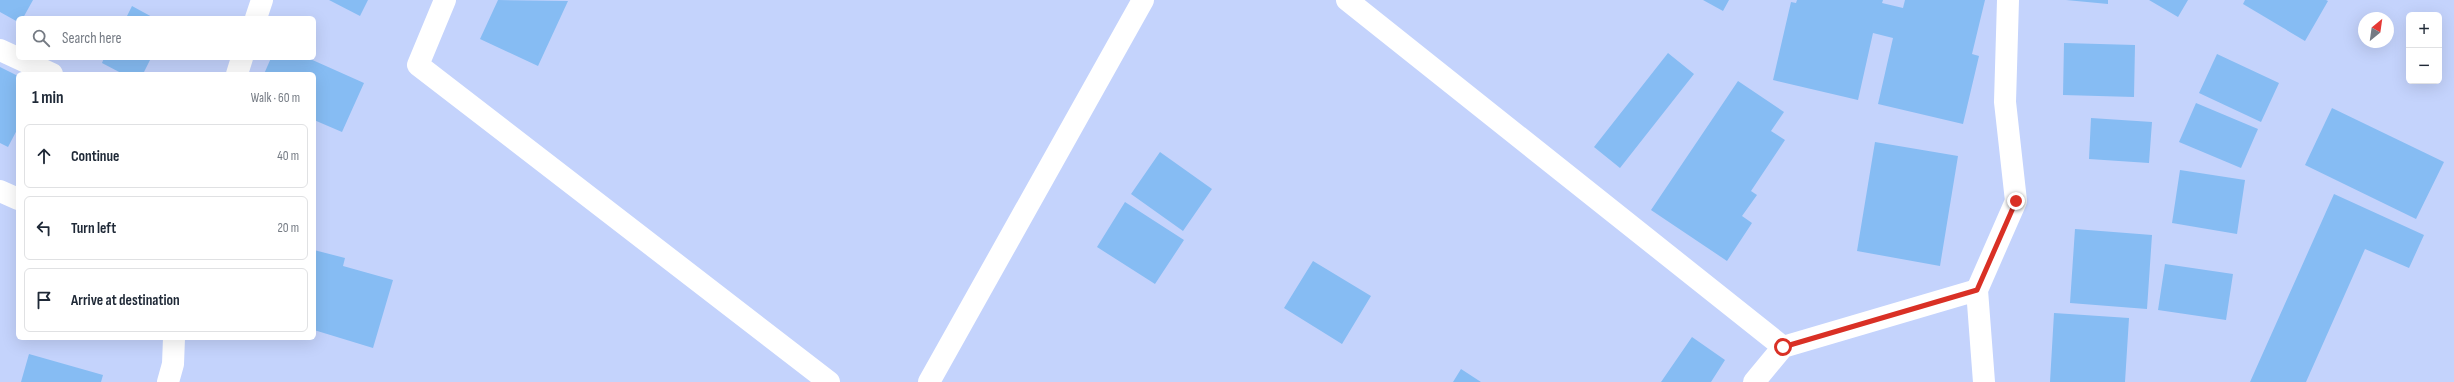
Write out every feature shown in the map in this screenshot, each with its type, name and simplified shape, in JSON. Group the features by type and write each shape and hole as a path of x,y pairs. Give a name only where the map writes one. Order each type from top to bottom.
{"street":[{"path":"257,16 262,0"},
{"path":"445,0 418,65 829,382"},
{"path":"929,382 1143,0"},
{"path":"1347,0 1783,347"},
{"path":"1984,382 1977,290 2016,201 2005,102 2008,0"},
{"path":"0,50 16,57"},
{"path":"22,60 48,72"},
{"path":"238,72 241,60"},
{"path":"0,191 16,199"},
{"path":"1754,382 1783,347 1977,290"},
{"path":"168,382 173,364 174,340"}],"building":[{"path":"0,0 33,0 24,16 16,16 16,21 0,12"},
{"path":"329,0 368,0 360,16"},
{"path":"498,0 568,1 538,66 480,39"},
{"path":"1703,0 1729,0 1723,11"},
{"path":"1797,0 1883,0 1882,3 1903,8 1905,0 1985,0 1972,54 1979,56 1963,124 1878,104 1893,38 1873,33 1858,100 1773,80 1791,2 1796,3"},
{"path":"2066,0 2108,0 2108,4"},
{"path":"2149,0 2188,0 2178,17"},
{"path":"2245,0 2328,1 2305,41 2243,4"},
{"path":"132,6 150,16 127,16"},
{"path":"2064,43 2135,45 2134,97 2063,95"},
{"path":"1668,53 1694,74 1620,168 1594,147"},
{"path":"2217,54 2279,83 2261,122 2199,93"},
{"path":"103,60 150,60 144,72 119,72 102,63"},
{"path":"270,60 312,60 364,83 342,132 316,121 316,72 265,72"},
{"path":"0,67 16,75 16,132 8,147 0,143"},
{"path":"1738,81 1784,112 1771,131 1785,140 1751,191 1757,195 1742,216 1752,223 1727,261 1651,210"},
{"path":"2196,103 2258,129 2241,168 2179,142"},
{"path":"2332,108 2444,162 2416,219 2305,165"},
{"path":"2091,118 2152,122 2149,163 2089,159"},
{"path":"1875,142 1958,156 1940,266 1857,251"},
{"path":"1160,152 1212,189 1183,231 1131,194"},
{"path":"2180,170 2245,180 2237,234 2172,223"},
{"path":"2334,194 2424,235 2409,268 2365,249 2306,382 2250,382"},
{"path":"1125,202 1184,240 1155,284 1097,247"},
{"path":"2075,229 2152,235 2147,309 2070,303"},
{"path":"316,251 345,258 343,266 393,280 373,348 316,331"},
{"path":"1313,261 1371,296 1342,344 1284,308"},
{"path":"2165,264 2233,274 2226,320 2158,310"},
{"path":"2054,313 2129,318 2125,382 2050,382"},
{"path":"1692,337 1725,360 1711,382 1661,382"},
{"path":"29,354 103,375 101,382 21,382"},
{"path":"1461,369 1481,382 1453,382"}],"route":[{"path":"1783,347 1977,290 2016,201"}]}
